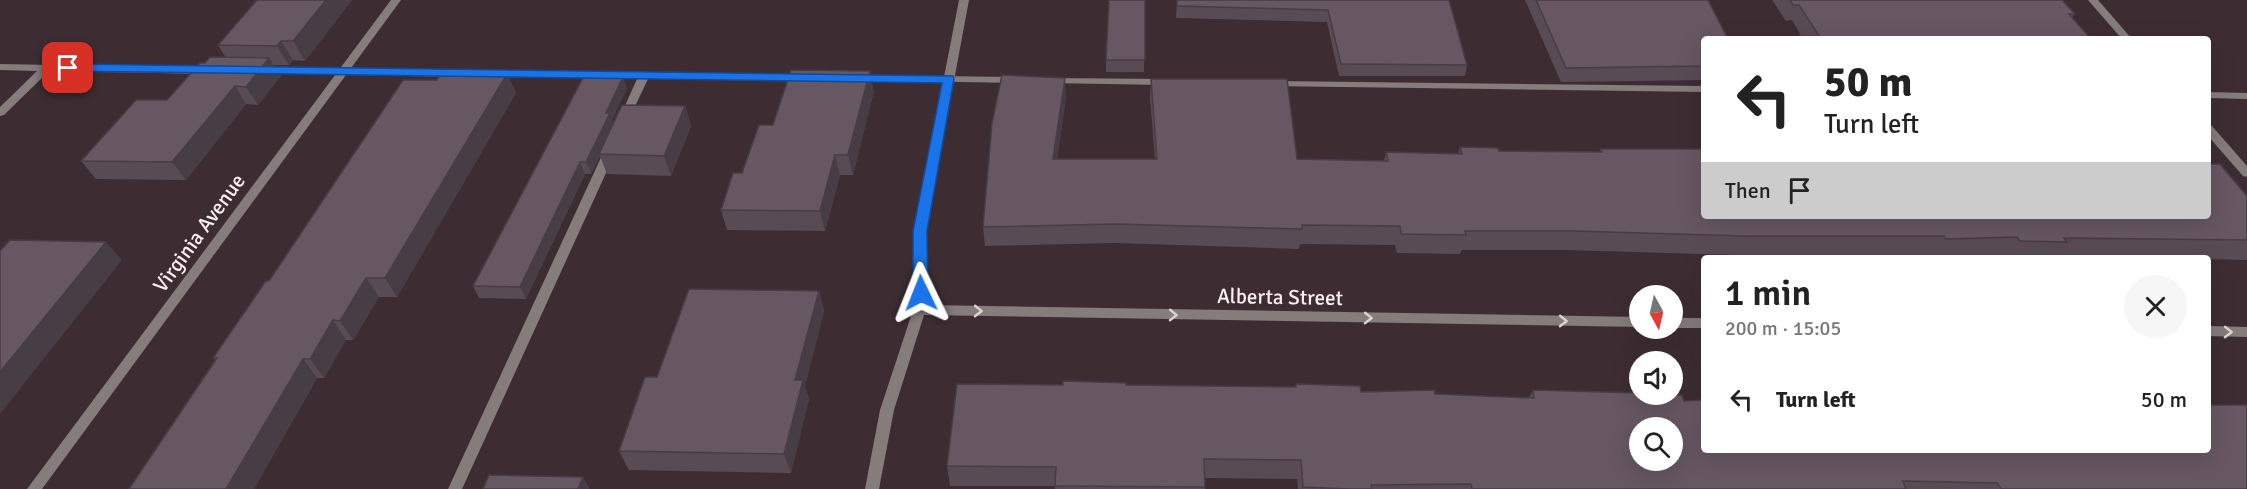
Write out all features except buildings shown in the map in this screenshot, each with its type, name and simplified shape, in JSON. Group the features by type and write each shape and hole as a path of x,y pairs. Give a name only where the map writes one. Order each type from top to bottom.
{"street":[{"name":"Virginia Avenue","path":"34,489 396,0"},
{"path":"872,489 887,410 919,310 920,231 964,0"},
{"path":"2093,0 2124,36"},
{"path":"0,67 223,71"},
{"path":"0,113 46,68"},
{"path":"247,71 819,78"},
{"path":"455,489 644,76"},
{"path":"843,78 1031,80"},
{"path":"1043,81 1173,82"},
{"path":"1267,83 1701,89"},
{"path":"2211,95 2247,96"},
{"path":"2211,132 2247,173"},
{"name":"Alberta Street","path":"919,310 1629,322"},
{"path":"1683,323 1701,323"},
{"path":"2211,332 2247,332"}],"route":[{"path":"68,68 948,79 920,231 921,293"}]}
